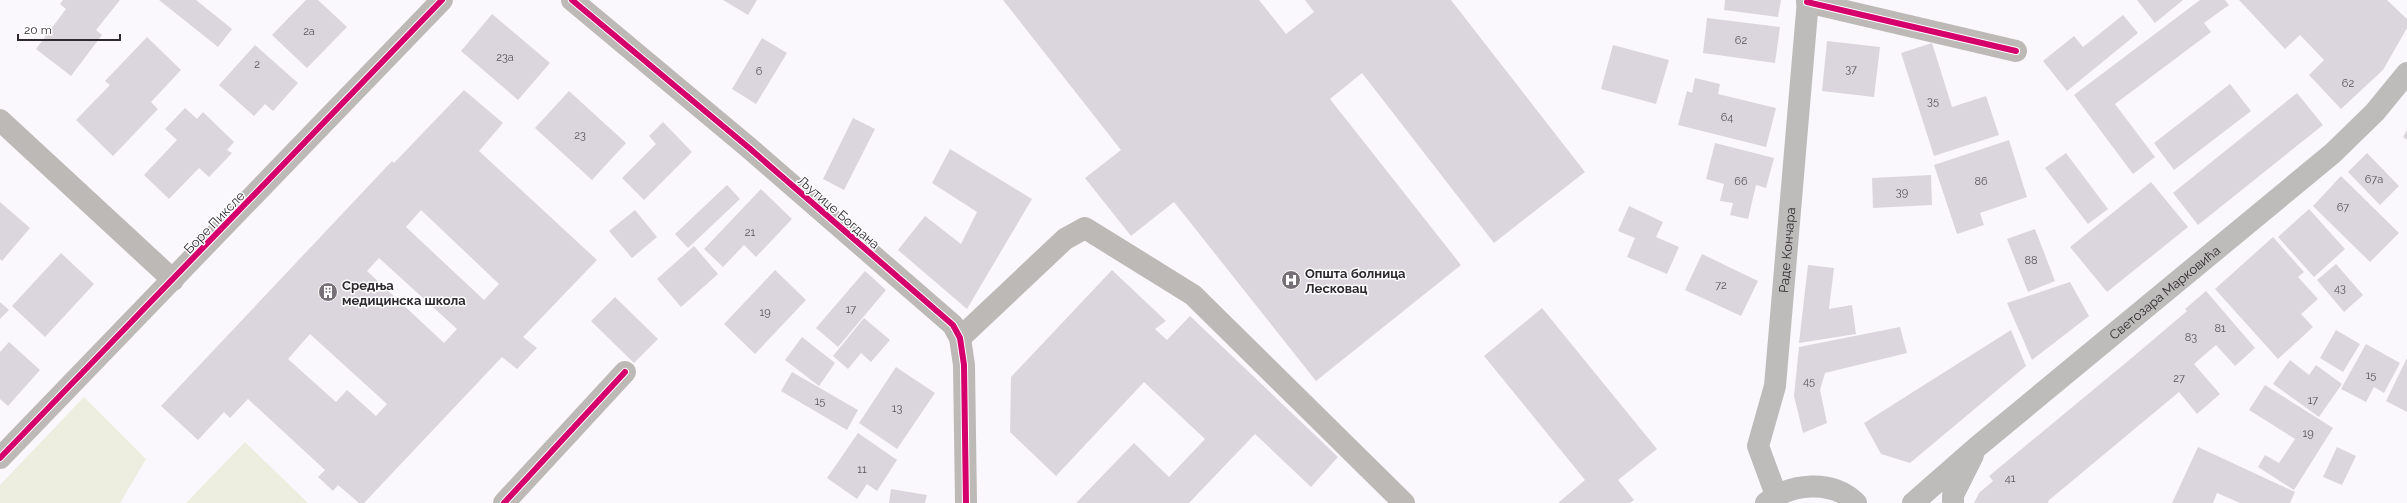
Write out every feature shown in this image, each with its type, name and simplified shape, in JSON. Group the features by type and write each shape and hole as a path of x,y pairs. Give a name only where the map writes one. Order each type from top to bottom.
{"main road":[{"name":"Раде Кончара","path":"1771,499 1758,446 1775,386 1808,1"},
{"name":"Светозара Марковића","path":"1912,503 1977,447 2333,152 2375,112 2407,73"},
{"path":"1953,503 1953,495 1977,447"},
{"path":"1771,499 1796,487 1816,486 1836,491 1856,503"}],"street":[{"name":"Боре Пиксле","path":"0,458 442,0"},
{"name":"Љутице Богдана","path":"572,0 748,147 953,325 960,338 964,365 966,503"},
{"path":"1808,1 2016,51"},
{"path":"0,120 173,280"},
{"path":"960,338 1065,238 1085,228 1193,295 1404,503"},
{"path":"504,503 625,372"}],"shaded area":[{"path":"84,397 146,459 120,503 0,503 0,485"},
{"path":"245,442 308,503 186,503"}],"building":[{"path":"63,0 120,0 96,30 102,35 71,76 36,49 66,9 60,4"},
{"path":"159,0 196,0 232,29 218,47"},
{"path":"306,0 318,0 347,27 307,68 272,35"},
{"path":"723,0 757,0 748,15"},
{"path":"1003,0 1259,0 1286,34 1314,12 1305,0 1451,0 1585,172 1494,243 1362,73 1330,99 1461,265 1316,381 1174,202 1131,236 1085,178 1121,150"},
{"path":"1725,0 1781,0 1778,17 1724,10"},
{"path":"2137,0 2183,0 2155,23"},
{"path":"2200,0 2225,0 2229,5 2204,23 2211,32 2115,104 2155,157 2133,174 2074,95"},
{"path":"2239,0 2387,0 2407,19 2407,28 2383,70 2341,109 2309,75 2324,60 2300,35 2285,49"},
{"path":"492,14 550,63 518,100 461,51"},
{"path":"2123,15 2138,33 2067,91 2043,61 2074,36 2083,47"},
{"path":"1707,18 1780,27 1775,63 1703,53"},
{"path":"147,37 181,70 151,102 158,109 113,156 76,120 110,85 105,81"},
{"path":"762,38 787,53 756,104 732,89"},
{"path":"1827,41 1880,47 1874,97 1822,91"},
{"path":"1932,43 1952,107 1986,96 1999,135 1934,156 1901,53"},
{"path":"255,45 298,83 273,111 265,104 254,116 219,85"},
{"path":"1613,45 1669,60 1656,104 1601,89"},
{"path":"1695,78 1720,84 1718,94 1776,108 1766,147 1678,125 1687,91 1692,93"},
{"path":"2230,84 2251,111 2174,170 2154,143"},
{"name":"Средња медицинска школа","path":"464,90 503,123 479,151 597,260 523,337 537,348 517,369 502,357 364,503 359,503 338,485 333,491 318,477 325,470 248,399 230,418 224,412 198,440 161,406 392,161 394,163","holes":["421,210 499,284 484,300 406,227","379,258 457,329 444,343 367,271","310,334 387,404 376,416 347,390 336,402 288,359"]},
{"path":"569,91 626,143 592,180 535,128"},
{"path":"2297,93 2323,125 2198,225 2173,193"},
{"path":"185,108 197,119 203,112 234,142 227,150 232,153 209,177 199,168 169,199 144,175 177,140 165,129"},
{"path":"853,118 875,129 844,190 823,179"},
{"path":"663,122 692,152 644,200 622,178 656,144 649,136"},
{"path":"2407,130 2407,140 2403,137"},
{"path":"2009,140 2027,197 1980,213 1984,225 1957,234 1934,165"},
{"path":"1715,143 1774,158 1766,188 1756,185 1748,219 1730,215 1733,203 1720,201 1724,184 1706,179"},
{"path":"950,149 1032,199 967,309 898,250 925,216 961,244 977,212 932,183"},
{"path":"2066,153 2108,209 2088,224 2045,168"},
{"path":"2367,153 2399,186 2380,205 2348,172"},
{"path":"1931,175 1932,205 1873,208 1872,178"},
{"path":"2341,176 2399,233 2370,262 2313,206"},
{"path":"2151,182 2188,227 2107,292 2070,247"},
{"path":"727,185 740,199 688,248 675,234"},
{"path":"761,189 792,219 756,257 744,245 723,267 704,249"},
{"path":"0,202 30,228 2,261 0,259"},
{"path":"1629,206 1663,222 1656,237 1679,247 1667,274 1627,257 1635,238 1618,231"},
{"path":"2309,209 2345,249 2314,277 2278,237"},
{"path":"635,210 657,237 632,258 609,231"},
{"path":"2035,229 2055,281 2028,292 2007,239"},
{"path":"2273,237 2304,272 2298,277 2318,299 2301,314 2313,327 2278,359 2215,289"},
{"path":"694,246 718,274 681,307 657,279"},
{"path":"61,253 94,284 45,337 12,306"},
{"path":"1702,254 1758,281 1741,316 1685,290"},
{"path":"2336,264 2363,295 2344,312 2317,280"},
{"path":"1808,265 1834,268 1829,309 1852,305 1856,334 1799,343"},
{"path":"775,270 806,300 755,354 724,324"},
{"path":"1112,270 1166,321 1155,329 1167,340 1190,316 1338,457 1311,487 1255,434 1189,503 1076,503 1134,443 1169,477 1205,439 1144,382 1056,476 1010,432 1011,377"},
{"path":"865,271 886,290 838,347 816,328"},
{"path":"2070,282 2089,316 2032,360 2007,303"},
{"path":"2206,291 2255,348 2235,366 2216,345 2194,364 2220,394 2197,414 2179,392 2048,501 2049,503 1974,503 1979,493 1993,481 1989,476 2187,311 2185,309"},
{"path":"615,297 658,339 634,363 591,321"},
{"path":"0,302 9,310 0,319"},
{"path":"1542,308 1657,449 1618,480 1634,500 1630,503 1558,503 1585,480 1484,356"},
{"path":"864,318 890,340 871,362 861,353 848,369 833,356"},
{"path":"1900,327 1907,353 1825,373 1820,390 1827,423 1803,433 1794,396 1799,347"},
{"path":"2011,330 2026,366 1910,463 1881,454 1864,423"},
{"path":"2336,330 2360,344 2343,372 2320,358"},
{"path":"802,337 835,363 819,386 785,360"},
{"path":"9,342 40,370 8,406 0,399 0,352"},
{"path":"2366,344 2400,363 2384,393 2374,387 2366,402 2341,389"},
{"path":"2407,358 2407,412 2386,401"},
{"path":"2290,360 2309,375 2316,365 2342,384 2319,417 2273,384"},
{"path":"896,367 935,393 897,449 859,423"},
{"path":"792,372 858,410 847,430 781,391"},
{"path":"2265,385 2333,428 2294,490 2258,467 2265,455 2279,463 2295,439 2249,410"},
{"path":"858,433 897,460 877,491 867,484 857,499 827,478"},
{"path":"2198,447 2295,492 2290,503 2240,503 2217,493 2213,503 2172,503"},
{"path":"2337,447 2356,456 2342,485 2323,477"},
{"path":"891,489 927,495 925,503 889,503"}],"cycle path":[{"path":"0,458 442,0"},
{"path":"572,0 748,147 953,325 960,338 964,365 966,503"},
{"path":"1807,2 2016,51"},
{"path":"504,503 625,372"}],"place":[{"name":"Општа болница Лесковац","path":"1291,280"},
{"name":"Средња медицинска школа","path":"328,292"}]}
